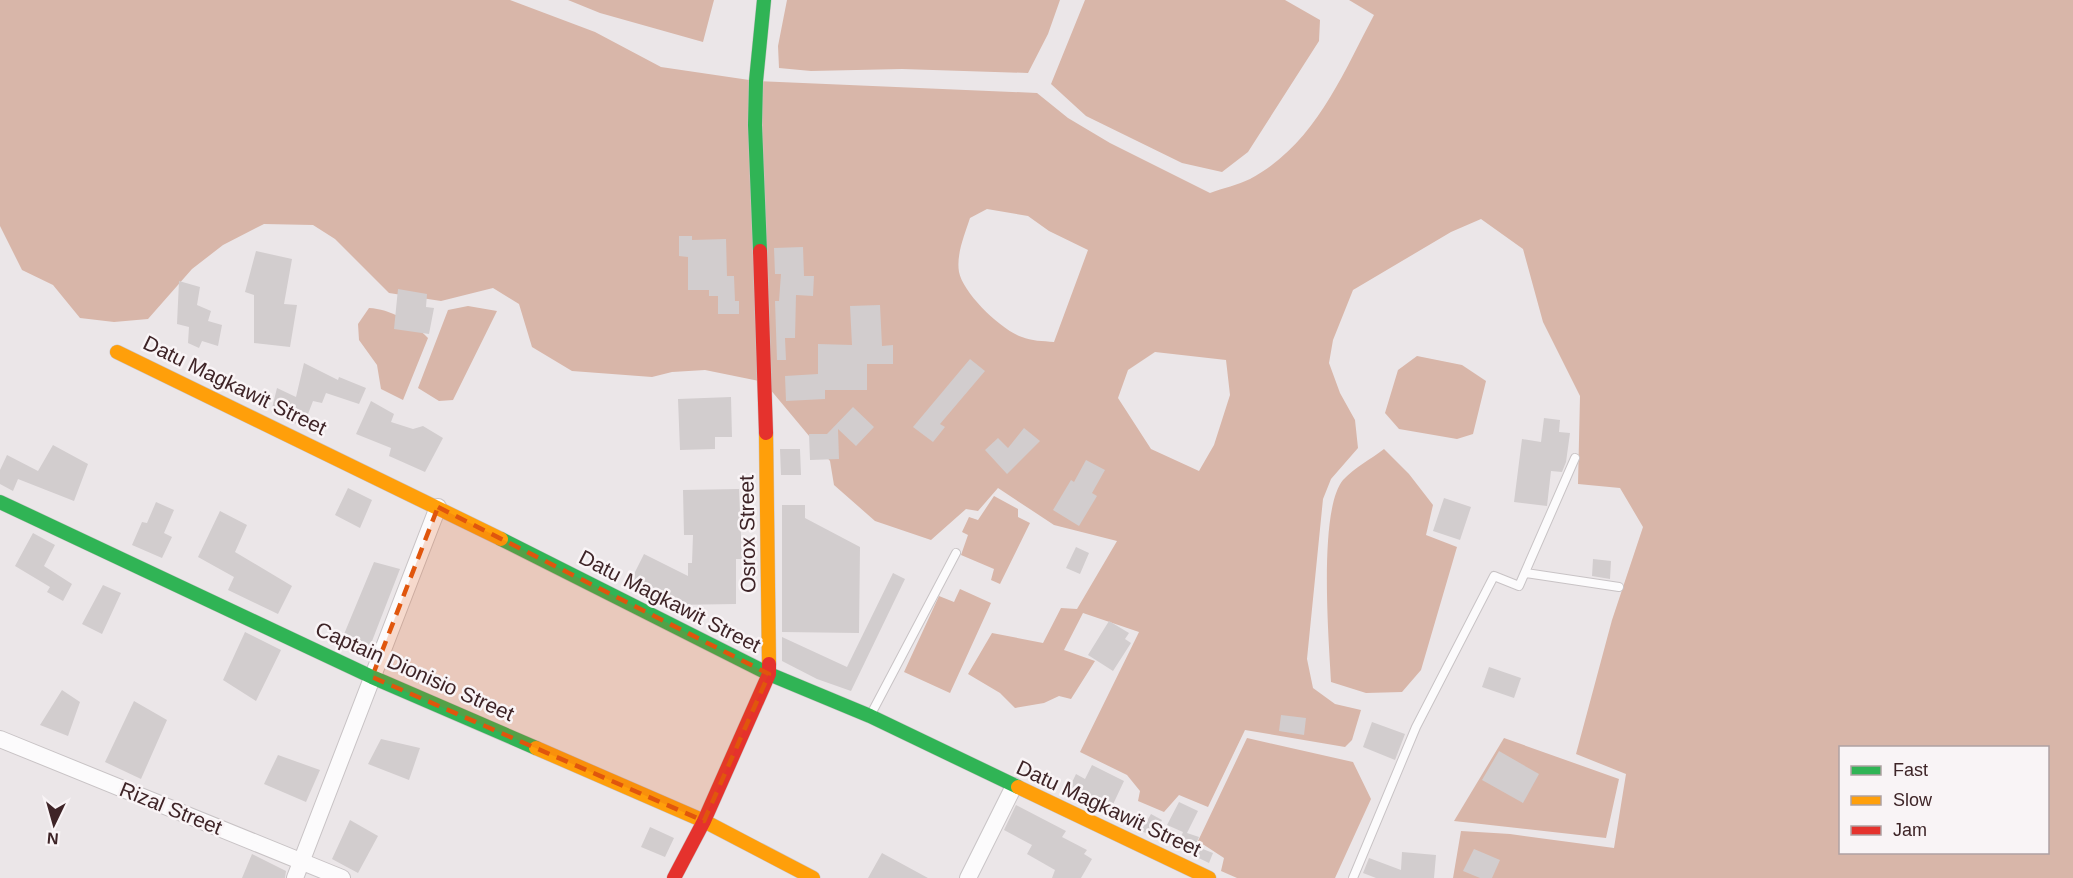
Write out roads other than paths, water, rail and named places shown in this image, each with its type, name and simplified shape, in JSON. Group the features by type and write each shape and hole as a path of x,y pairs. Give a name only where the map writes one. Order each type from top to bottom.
{"street":[{"name":"Osrox Street","path":"674,878 704,821 769,674 768,486 755,125 756,81 764,0"},
{"name":"Datu Magkawit Street","path":"117,352 438,507 769,674 870,716 1209,878"},
{"name":"Captain Dionisio Street","path":"0,502 372,677 704,821 813,878"},
{"path":"295,878 438,507"},
{"name":"Rizal Street","path":"0,739 342,878"},
{"path":"968,878 1014,786"}],"lane":[{"path":"1353,878 1416,727 1494,576 1519,586 1575,458"},
{"path":"870,716 956,553"},
{"path":"1526,573 1619,587"}]}
